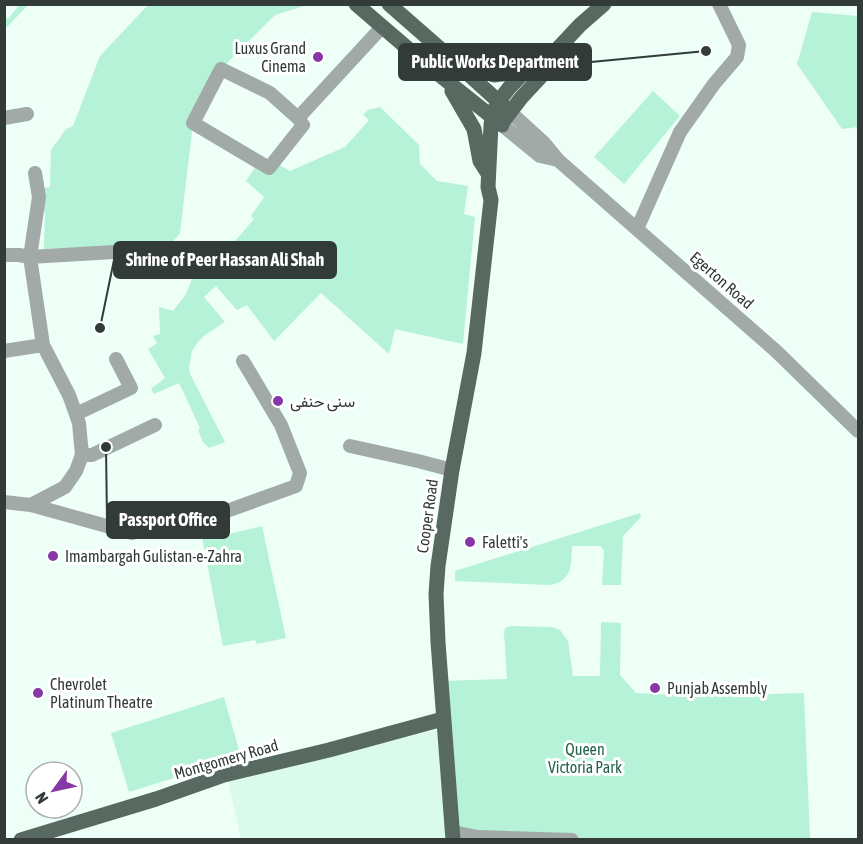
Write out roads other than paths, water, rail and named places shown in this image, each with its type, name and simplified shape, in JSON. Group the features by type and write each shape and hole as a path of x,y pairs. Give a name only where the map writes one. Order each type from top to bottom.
{"main road":[{"name":"Egerton Road","path":"356,4 444,79 501,114"},
{"name":"Egerton Road","path":"388,4 454,61 501,114"},
{"path":"501,114 547,70 550,57 580,25 604,4"},
{"path":"501,114 508,88 538,60 550,57"},
{"path":"454,61 474,63 494,75 528,69"},
{"path":"444,79 471,121 476,135 480,161 489,174"},
{"name":"Cooper Road","path":"453,836 436,594 452,470 474,353 491,200 488,187 489,174 501,114"},
{"name":"Cooper Road","path":"491,200 498,188 501,114"},
{"name":"Montgomery Road","path":"21,840 144,803 224,775 443,719"}],"street":[{"path":"637,229 680,132 714,84 737,57 739,45 719,4"},
{"path":"298,118 382,27"},
{"path":"221,69 270,93 298,118 303,125 269,168 193,123 221,69"},
{"path":"4,118 27,114"},
{"name":"Egerton Road","path":"501,114 540,156 558,160 776,351 858,431"},
{"path":"31,505 65,487 76,471 82,455 76,414 69,395 43,345 30,257 39,196 35,173"},
{"path":"4,255 30,257 164,249"},
{"path":"4,351 43,345"},
{"path":"76,414 131,388 116,359"},
{"path":"4,502 31,505 132,533 213,516 296,486 300,473 281,424 243,361"},
{"path":"82,455 92,455 155,425"},
{"path":"350,446 452,470"},
{"path":"453,836 572,840"}],"place":[{"name":"Public Works Department","path":"706,51"},
{"name":"Luxus Grand Cinema","path":"318,57"},
{"name":"Shrine of Peer Hassan Ali Shah","path":"100,328"},
{"name":"سنی حنفی","path":"278,401"},
{"name":"Passport Office","path":"106,447"},
{"name":"Faletti's","path":"470,542"},
{"name":"Imambargah Gulistan-e-Zahra","path":"53,556"},
{"name":"Punjab Assembly","path":"655,688"},
{"name":"Chevrolet Platinum Theatre","path":"38,693"}],"park label":[{"name":"Queen Victoria Park","path":"585,758"}]}
